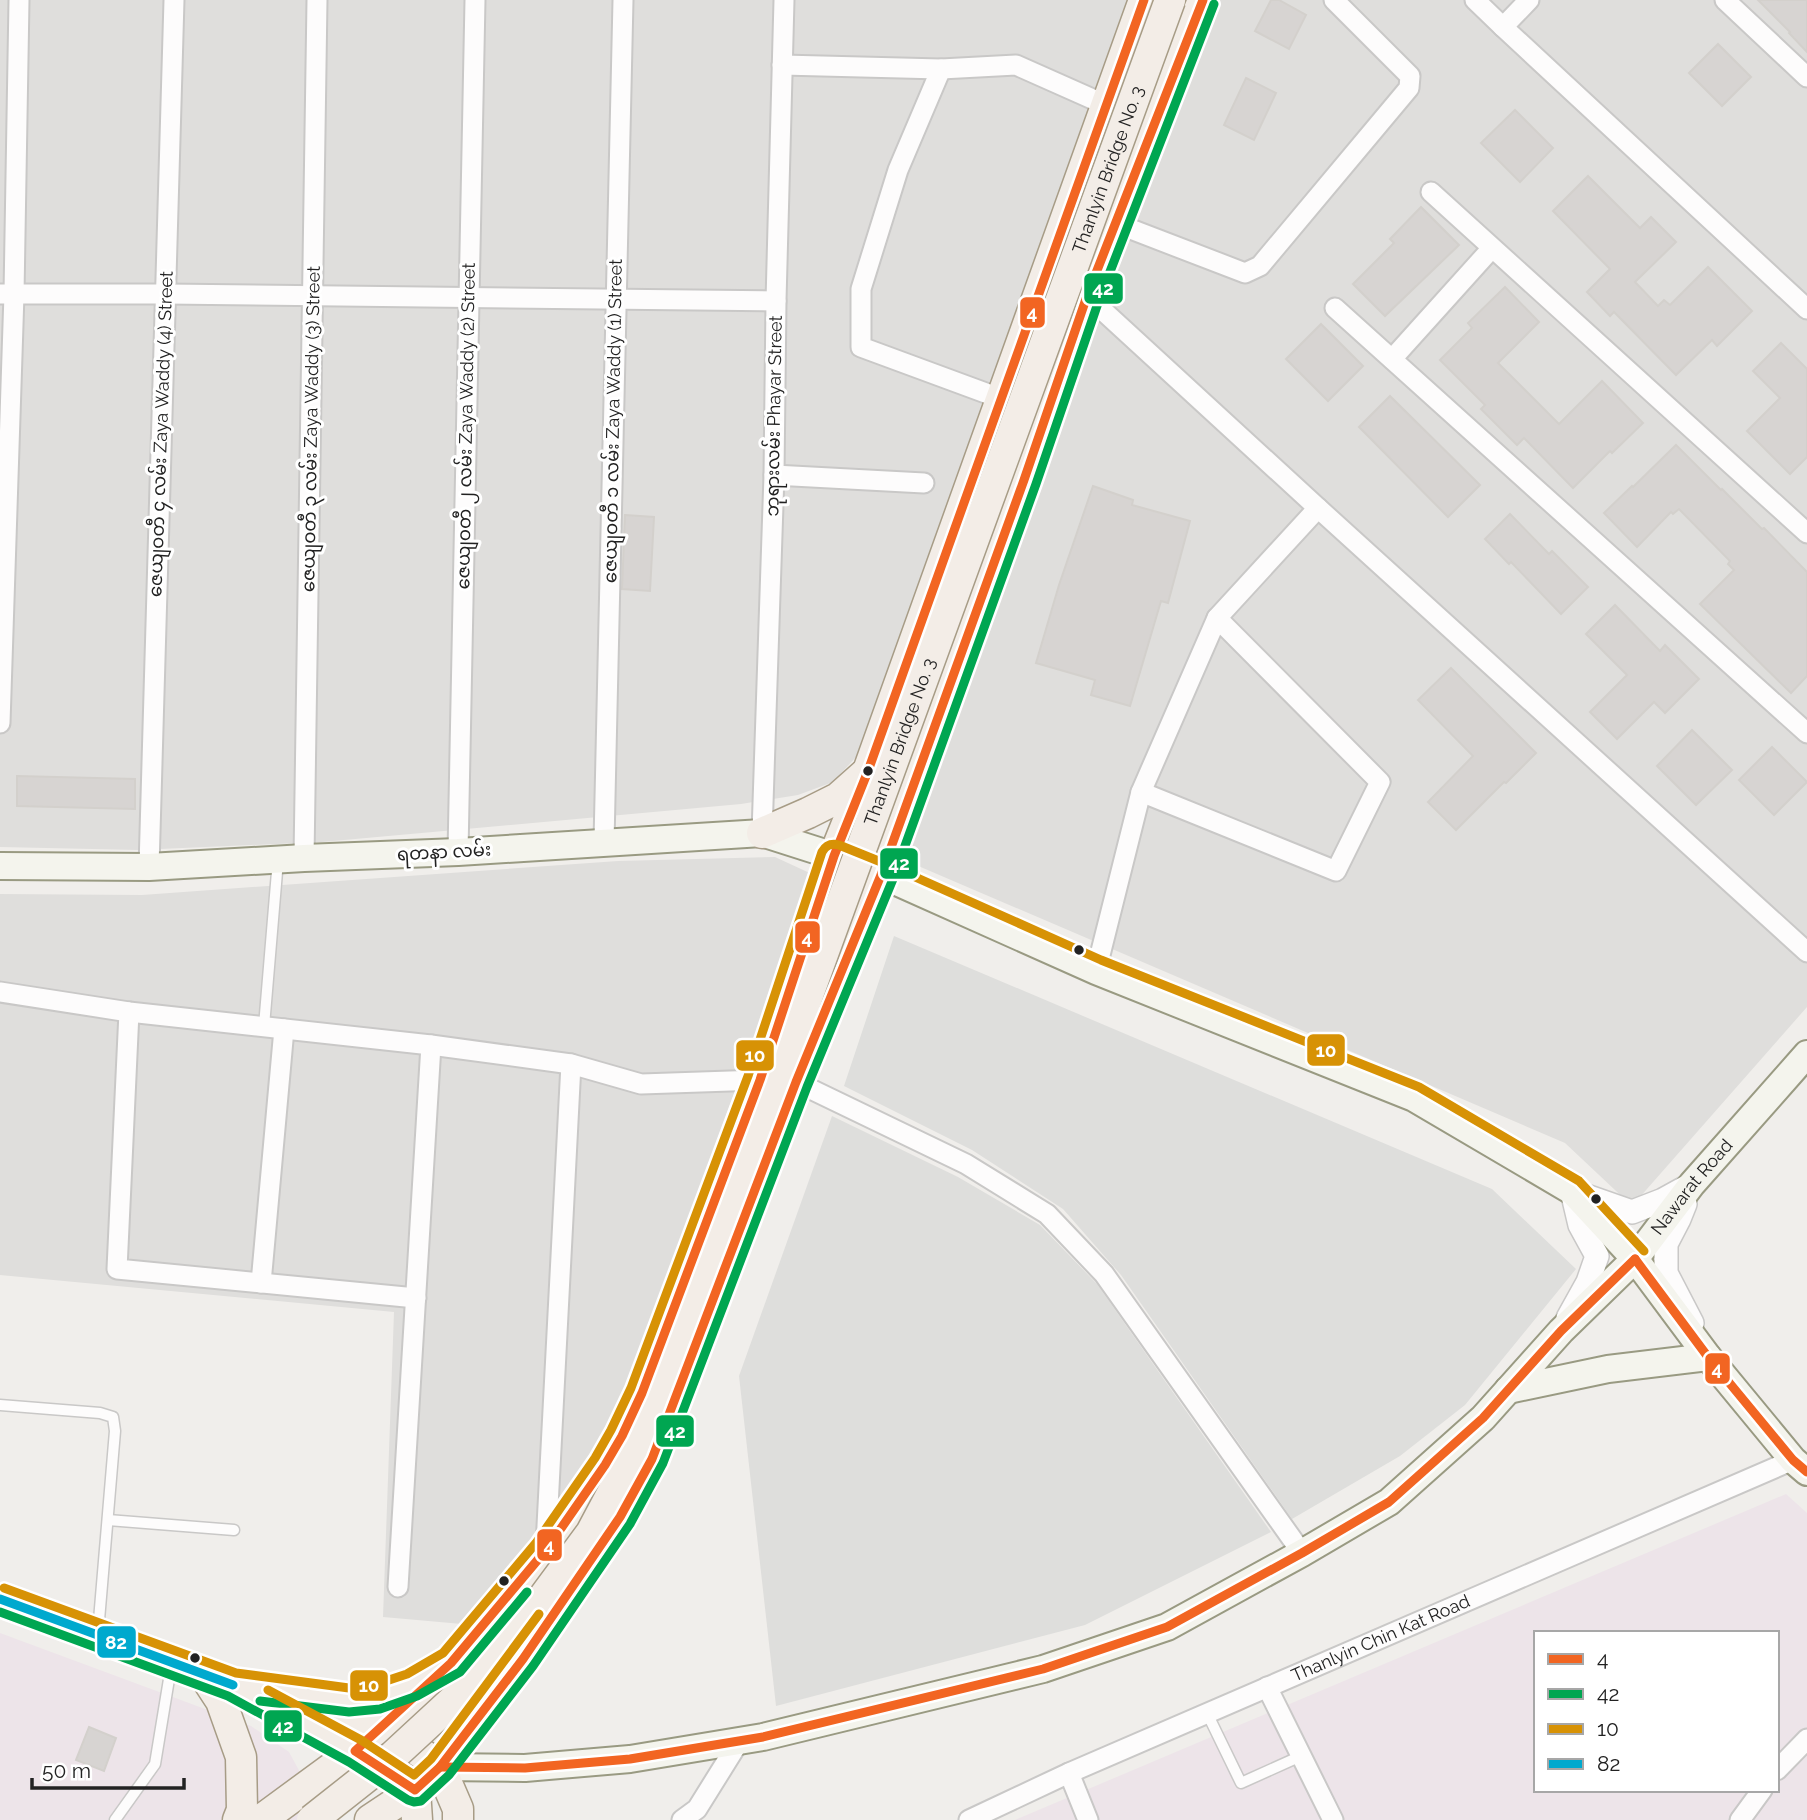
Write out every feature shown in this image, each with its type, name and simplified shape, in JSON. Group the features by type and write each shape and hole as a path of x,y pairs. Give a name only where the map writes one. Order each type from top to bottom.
{"main road":[{"path":"261,1820 355,1751 451,1664 546,1550 606,1465 622,1436 642,1393 760,1080 834,856 868,771 1106,105 1152,1"},
{"name":"Thanlyin Bridge No. 3","path":"312,1820 393,1756 497,1660 591,1533 642,1437 674,1364 1152,1"},
{"path":"370,1820 415,1790 440,1767 523,1659 575,1585 620,1517 652,1459 796,1082 881,874 1024,480 1087,296 1199,11"},
{"path":"978,464 1024,480"},
{"path":"762,833 838,798 868,771"},
{"name":"ရတနာ လမ်း","path":"0,866 149,867 458,852 762,833 834,856 881,874 1096,971 1414,1098 1572,1191 1635,1259 1709,1357 1800,1466"},
{"name":"Nawarat Road","path":"440,1767 525,1768 631,1759 763,1737 1043,1669 1167,1627 1389,1502 1483,1418 1561,1331 1635,1259 1692,1184 1807,1054"},
{"path":"1508,1390 1608,1369 1709,1357"},
{"path":"0,1599 233,1685 383,1725 440,1767 458,1809 458,1820"},
{"path":"233,1685 349,1700 377,1697 412,1685 451,1664"},
{"path":"204,1675 221,1701 242,1757 242,1810 238,1820"},
{"path":"233,1685 355,1751 415,1790"},
{"path":"415,1790 417,1820"}],"street":[{"path":"0,723 7,294 19,0"},
{"name":"ဇေယျဝတီ ၄ လမ်း Zaya Waddy (4) Street","path":"149,867 174,0"},
{"name":"ဇေယျဝတီ ၃ လမ်း Zaya Waddy (3) Street","path":"291,859 313,296 317,0"},
{"name":"ဇေယျဝတီ ၂ လမ်း Zaya Waddy (2) Street","path":"458,852 475,0"},
{"name":"ဇေယျဝတီ ၁ လမ်း Zaya Waddy (1) Street","path":"604,842 623,0"},
{"name":"ဘုရားလမ်း Phayar Street","path":"762,833 774,475 784,0"},
{"path":"1115,223 1245,273 1260,266 1409,88 1410,76 1334,0"},
{"path":"1475,0 1807,309"},
{"path":"1503,27 1529,0"},
{"path":"1725,0 1807,77"},
{"path":"782,65 940,69 1017,65 1106,105"},
{"path":"940,69 898,170 861,289 861,347 1002,399"},
{"path":"1431,192 1807,533"},
{"path":"1392,359 1492,248"},
{"path":"7,294 776,301"},
{"path":"1087,296 1807,952"},
{"path":"1335,308 1807,733"},
{"path":"774,475 924,483"},
{"path":"1096,971 1141,792 1217,618 1318,508"},
{"path":"1141,792 1336,871 1380,782 1217,618"},
{"path":"0,992 129,1012 431,1045 571,1064 641,1084 760,1080 796,1082 966,1164 1047,1214 1104,1274 1302,1553"},
{"path":"129,1012 117,1269 416,1298"},
{"path":"261,1283 284,1029"},
{"path":"398,1587 431,1045"},
{"path":"546,1550 571,1064"},
{"path":"1572,1191 1632,1212 1692,1184"},
{"path":"1692,1184 1666,1244 1666,1273 1709,1357"},
{"path":"1561,1331 1588,1282 1598,1256 1580,1225 1572,1191"},
{"name":"Thanlyin Chin Kat Road","path":"970,1820 1069,1773 1267,1687 1800,1466"},
{"path":"1267,1687 1333,1820"},
{"path":"1779,1768 1807,1739"},
{"path":"682,1820 697,1809 740,1740"},
{"path":"1069,1773 1088,1820"},
{"path":"1740,1820 1761,1792"}],"lane":[{"path":"1152,1 1199,11"},
{"path":"264,1027 291,859"},
{"path":"0,1405 100,1413 113,1418 115,1431 98,1636"},
{"path":"108,1520 234,1530"},
{"path":"115,1820 155,1764 171,1663"},
{"path":"1207,1713 1241,1783 1301,1756"}],"shaded area":[{"path":"0,0 1132,0 856,757 833,782 798,795 741,804 322,842 138,850 0,847"},
{"path":"1214,0 1807,0 1807,1007 1632,1206 1565,1143 902,859"},
{"path":"775,857 814,875 627,1386 592,1461 531,1548 462,1624 383,1617 394,1312 0,1275 0,894 142,895 618,861"},
{"path":"894,936 1492,1189 1576,1269 1465,1405 1400,1456 1292,1519 1121,1275 1063,1209 972,1150 844,1086"},
{"path":"832,1116 958,1177 1040,1225 1097,1284 1271,1532 1085,1625 776,1706 739,1376"},
{"path":"1786,1494 1807,1513 1807,1820 1015,1820"},
{"path":"0,1633 251,1726 289,1752 307,1785 303,1820 0,1820"}],"building":[{"path":"1271,0 1279,0 1306,15 1289,49 1255,31"},
{"path":"1758,0 1807,0 1807,52 1790,32"},
{"path":"1718,44 1751,77 1722,106 1689,73"},
{"path":"1246,78 1276,93 1254,140 1224,125"},
{"path":"1515,110 1553,148 1520,182 1481,143"},
{"path":"1588,176 1640,228 1651,217 1676,242 1635,282 1658,306 1664,300 1670,305 1708,267 1752,311 1717,346 1712,340 1676,375 1614,312 1610,316 1587,292 1610,269 1553,211"},
{"path":"1421,207 1459,245 1385,316 1353,284 1394,243 1390,239"},
{"path":"1505,287 1539,322 1498,363 1559,424 1602,381 1643,423 1573,488 1524,438 1517,445 1481,409 1485,405 1440,360 1472,328 1468,323"},
{"path":"1321,324 1363,366 1328,401 1286,359"},
{"path":"1781,343 1807,369 1807,457 1790,474 1747,431 1780,398 1753,371"},
{"path":"1390,396 1480,485 1448,517 1359,427"},
{"path":"1676,445 1807,572 1807,676 1791,693 1700,604 1734,570 1728,564 1730,561 1679,509 1673,514 1671,512 1637,547 1604,513"},
{"path":"1093,486 1133,500 1132,505 1190,521 1168,603 1161,601 1130,706 1091,695 1095,680 1036,663"},
{"path":"1510,514 1549,554 1552,551 1588,587 1561,614 1485,539"},
{"path":"625,515 654,517 650,591 622,589"},
{"path":"1615,605 1660,651 1665,645 1699,679 1665,713 1654,702 1617,739 1590,712 1627,675 1586,634"},
{"path":"1451,668 1536,753 1456,830 1428,802 1473,756 1418,700"},
{"path":"1692,730 1732,770 1696,805 1657,766"},
{"path":"1772,747 1807,782 1774,815 1739,780"},
{"path":"17,776 135,779 135,809 17,806"},
{"path":"89,1727 116,1738 104,1771 76,1760"}],"transit line":[{"name":"4","path":"1144,0 868,771 834,856 760,1080 642,1393 605,1465 546,1550 451,1663 355,1751 415,1790 440,1767 523,1659 620,1517 652,1459 796,1082 881,875 1024,480 1087,296 1203,0"},
{"name":"42","path":"0,1612 228,1696 349,1762 414,1802 421,1801 449,1775 533,1666 630,1524 663,1463 807,1087 893,879 1036,484 1099,300 1214,4"},
{"name":"10","path":"4,1588 236,1673 349,1688 374,1685 407,1674 443,1653 536,1543 595,1458 611,1430 631,1388 748,1076 822,852 831,844 886,864 1101,960 1419,1087 1579,1181 1644,1251"},
{"name":"4","path":"1635,1259 1708,1357 1793,1460 1807,1472"},
{"name":"4","path":"440,1767 525,1768 630,1759 763,1737 1043,1669 1167,1627 1389,1502 1483,1418 1561,1331 1635,1259"},
{"name":"42","path":"260,1701 349,1712 380,1709 417,1696 460,1672 527,1592"},
{"name":"82","path":"0,1599 233,1685"},
{"name":"10","path":"268,1690 361,1740 414,1775 431,1759 539,1614"}]}
